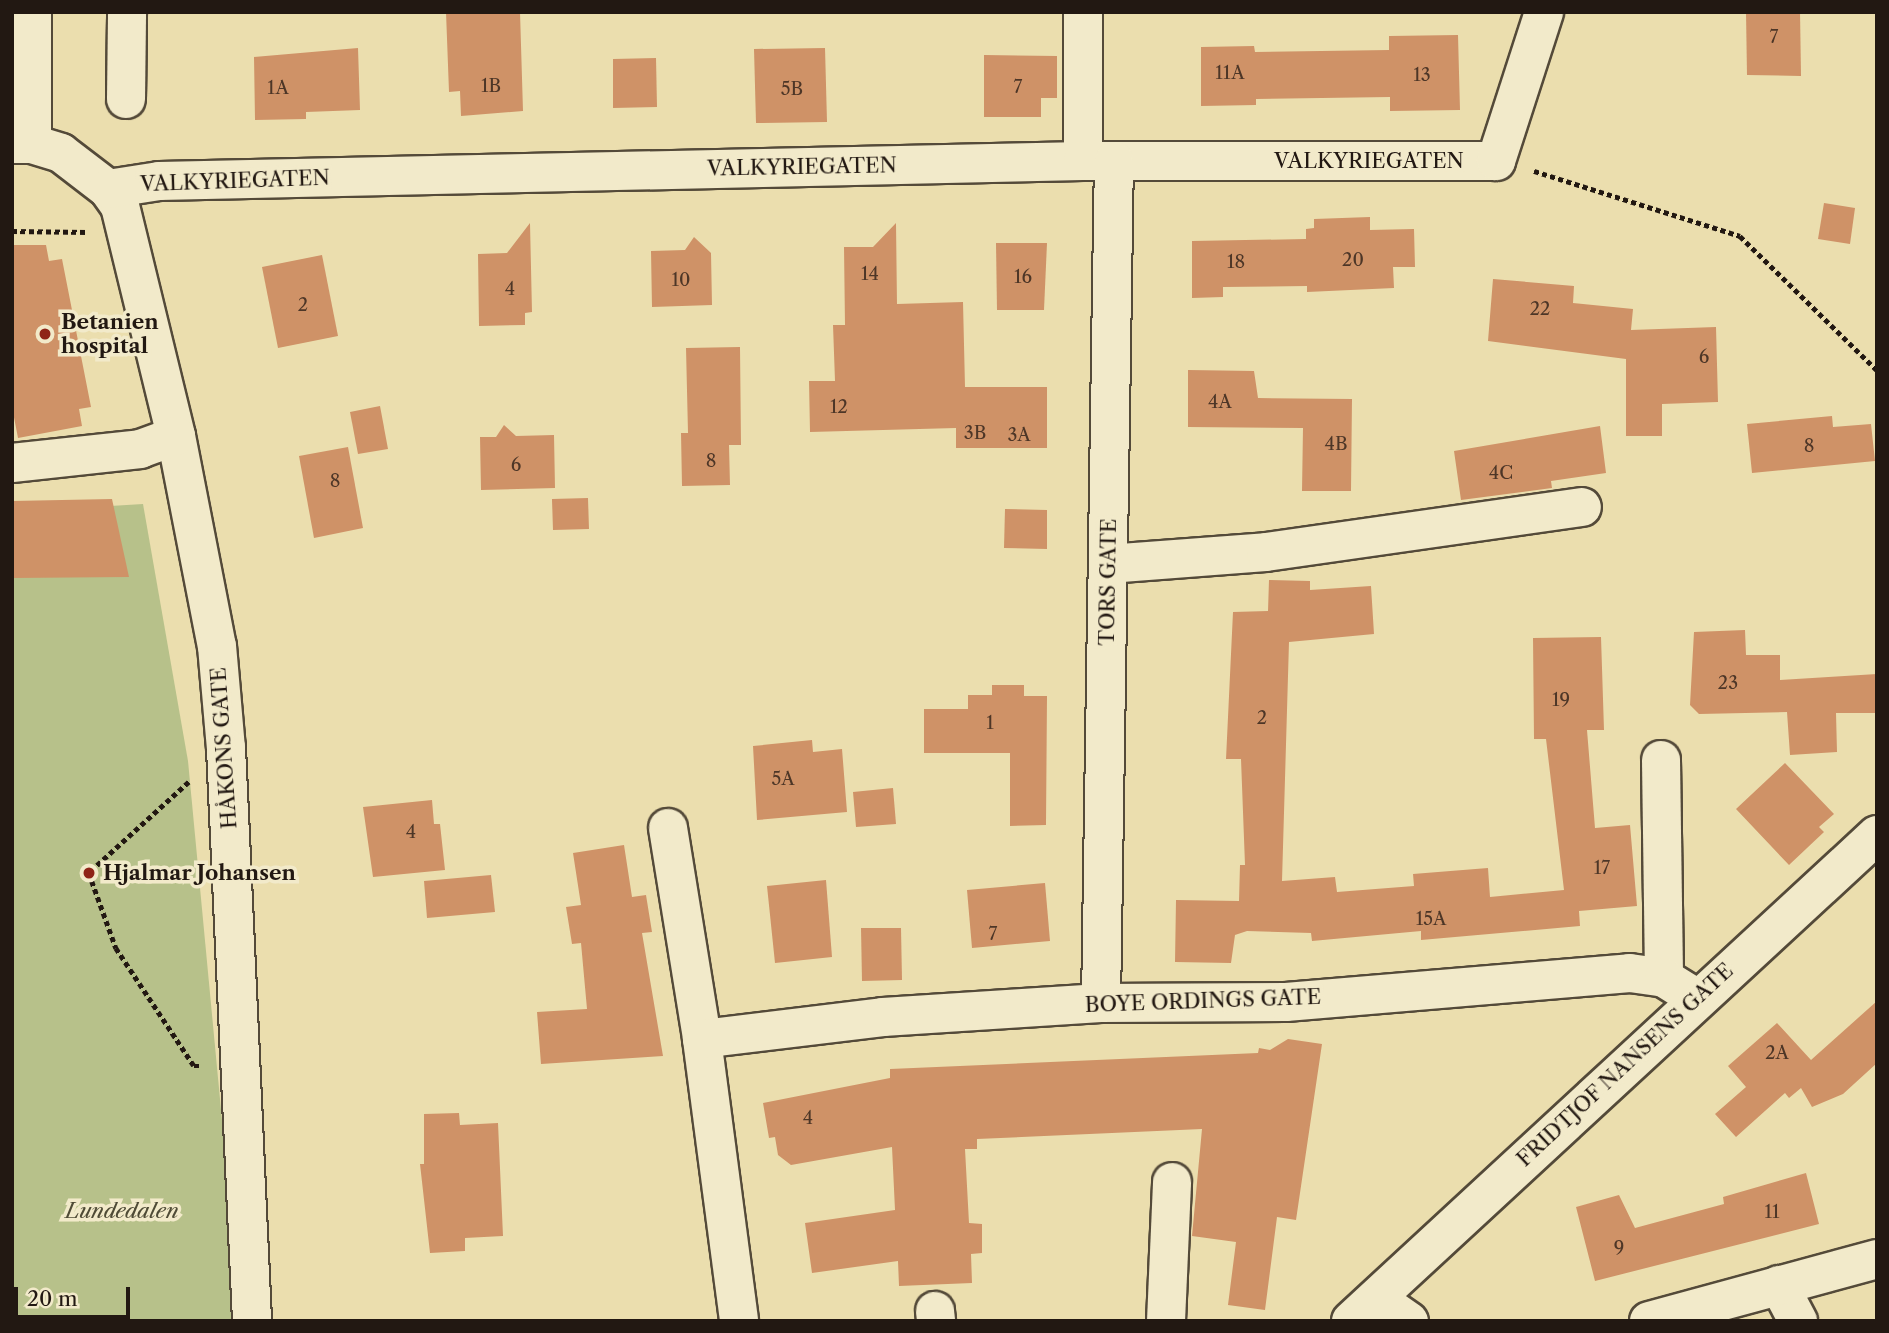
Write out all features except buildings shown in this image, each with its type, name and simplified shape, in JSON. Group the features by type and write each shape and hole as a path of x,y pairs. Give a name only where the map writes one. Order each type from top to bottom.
{"street":[{"path":"32,12 22,144 61,153 108,189"},
{"path":"126,99 127,12"},
{"name":"TORS GATE","path":"1083,12 1099,161 1108,564 1101,1003"},
{"path":"1496,161 1544,12"},
{"name":"VALKYRIEGATEN","path":"108,189 159,181 1099,161 1496,161"},
{"name":"HÅKONS GATE","path":"108,189 128,230 176,436 217,646 226,748 252,1321"},
{"path":"12,463 140,449 176,436"},
{"path":"1108,564 1266,552 1582,507"},
{"path":"1661,760 1664,978"},
{"path":"668,828 702,1039 739,1321"},
{"name":"FRIDTJOF NANSENS GATE","path":"1364,1310 1877,835"},
{"name":"BOYE ORDINGS GATE","path":"702,1039 883,1017 1101,1003 1286,1002 1630,973 1664,978 1698,999"},
{"path":"1166,1321 1172,1182"},
{"path":"1649,1321 1877,1259"},
{"path":"1779,1285 1798,1321"},
{"path":"1364,1310 1409,1321"}],"path":[{"path":"1496,161 1593,186 1740,236 1877,370"},
{"path":"12,231 87,231 92,244"},
{"path":"226,748 89,873 116,948 194,1066 241,1065"}],"green space":[{"name":"Lundedalen","path":"143,504 188,761 241,1321 12,1321 12,512"}],"place":[{"name":"Betanien hospital","path":"45,334"},
{"name":"Hjalmar Johansen","path":"89,873"}]}
